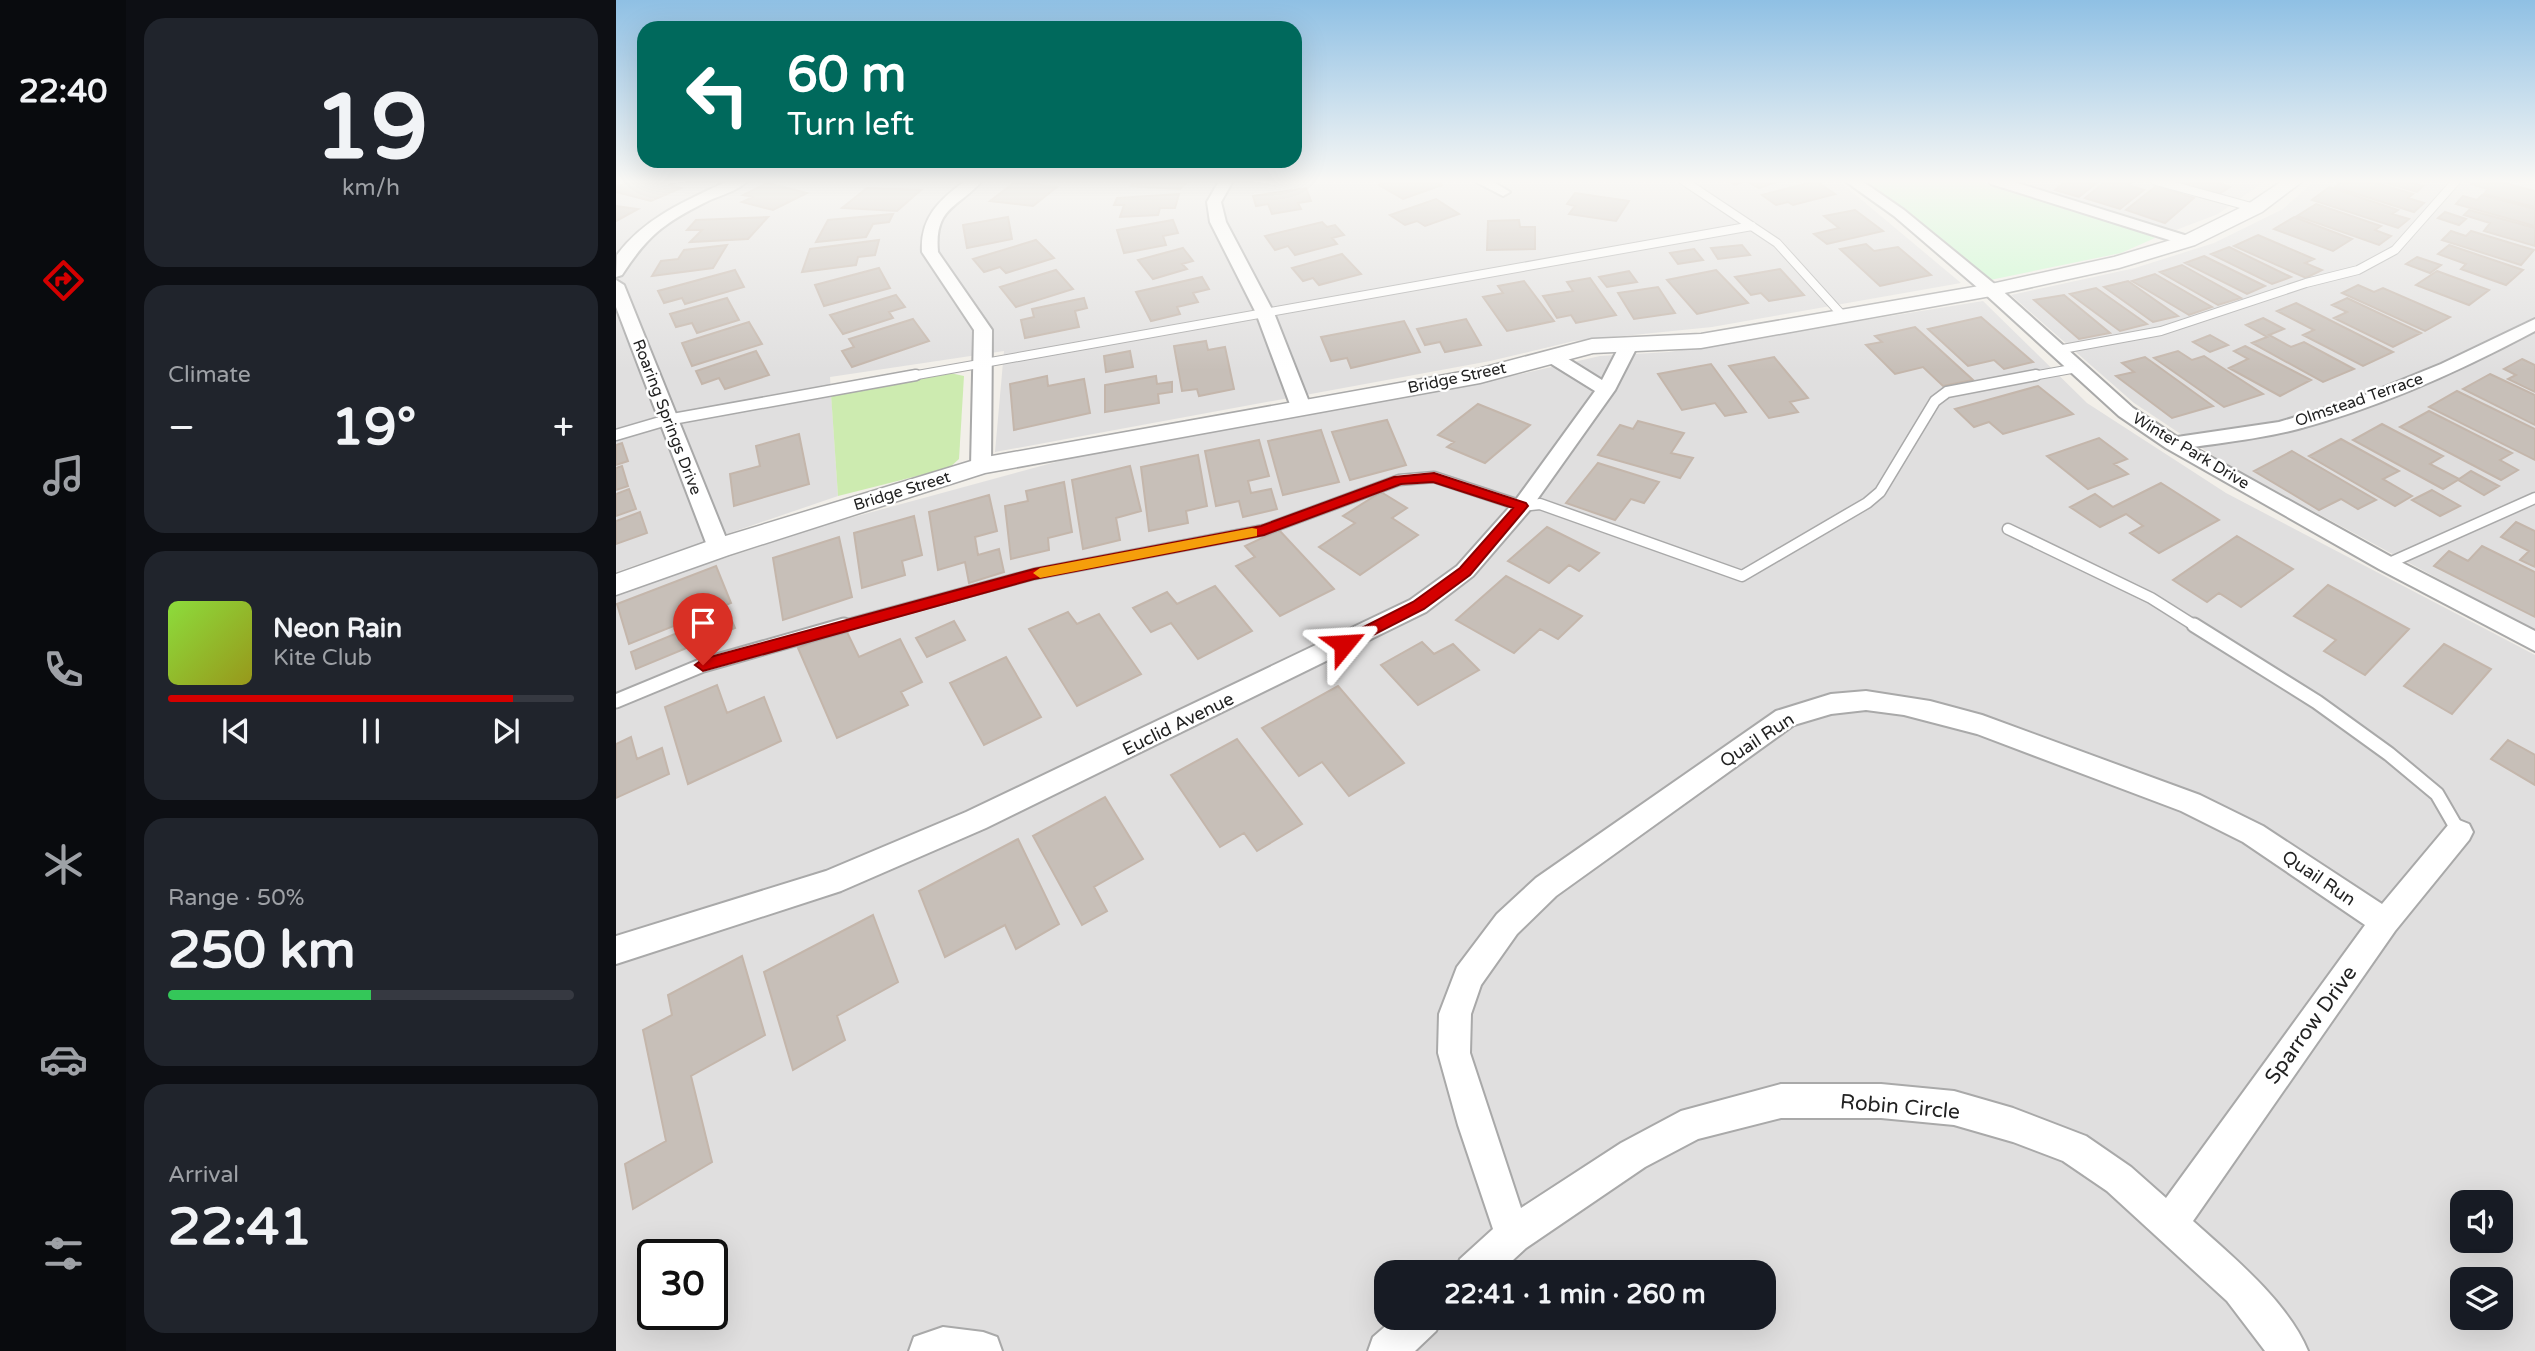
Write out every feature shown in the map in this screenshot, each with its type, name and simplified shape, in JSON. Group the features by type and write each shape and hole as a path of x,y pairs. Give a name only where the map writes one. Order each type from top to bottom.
{"street":[{"path":"616,272 622,257 637,244"},
{"path":"929,244 930,252 983,330 981,466"},
{"path":"1231,244 1265,313 1301,407"},
{"name":"Winter Park Drive","path":"1936,244 2126,412 2173,444 2387,564 2535,642"},
{"name":"Bridge Street","path":"616,585 719,548 981,466 1480,376 1592,346 1701,341 1991,290 2119,262 2178,244"},
{"name":"Roaring Springs Drive","path":"616,285 719,548"},
{"name":"Olmstead Terrace","path":"2173,444 2293,424 2380,395 2477,356 2535,324"},
{"name":"Euclid Avenue","path":"616,950 843,877 976,820 1418,606 1465,571 1522,506 1606,390 1629,345"},
{"path":"1551,356 1606,390"},
{"name":"Quail Run","path":"1513,1235 1475,1125 1454,1053 1455,1014 1468,977 1507,924 1546,887 1785,718 1810,708 1849,701 1879,701 1934,712 2001,732 2145,785 2251,833 2385,922"},
{"name":"Sparrow Drive","path":"2170,1223 2385,922 2459,832"},
{"name":"Robin Circle","path":"1486,1260 1513,1235 1633,1155 1693,1123 1781,1101 1881,1101 1954,1108 2013,1125 2074,1148 2119,1179 2240,1288 2289,1351"},
{"path":"1387,1351 1410,1330"},
{"path":"929,1351 943,1346 983,1351"}],"lane":[{"path":"616,435 667,420 1651,244"},
{"path":"1778,244 1843,316"},
{"path":"2057,350 2161,331 2306,283 2358,270 2395,250 2400,244"},
{"path":"616,701 703,665 777,643 1034,574 1264,530 1399,480 1434,477 1522,506 1540,503 1742,576 1867,503 1880,492 1935,401 1947,392 2077,368"},
{"path":"2387,564 2535,498"},
{"path":"2008,529 2151,598 2317,702 2389,754 2437,794 2459,832"}],"shaded area":[{"path":"616,244 1914,244 1961,283 1712,327 1574,341 1490,361 995,452 1004,351 830,377 838,496 616,572"},
{"path":"2211,244 2535,244 2535,631 2226,464 2134,403 2011,295 2135,268"},
{"path":"1983,301 2087,403 2226,493 2535,655 2535,1351 616,1351 616,594 828,524 1067,459 1521,374 1600,356 1669,352"}],"green space":[{"path":"1944,244 2141,244 2121,253 1990,280"},
{"path":"950,373 964,376 959,459 949,468 838,496 831,394"}],"building":[{"path":"848,244 878,244 875,255 858,257 856,265 802,272 810,249"},
{"path":"966,244 987,244 967,248"},
{"path":"1023,244 1040,244 1054,258 1006,273 1000,267 984,272 973,259"},
{"path":"1121,244 1166,245 1124,253"},
{"path":"1271,244 1337,244 1295,255 1288,246 1275,250"},
{"path":"1487,244 1535,244 1535,249 1487,250"},
{"path":"1866,244 1874,251 1898,247 1931,275 1880,286 1840,249"},
{"path":"2279,244 2314,259 2305,263 2322,270 2306,278 2234,246"},
{"path":"2314,244 2344,244 2333,251"},
{"path":"2455,244 2514,244 2534,250 2521,265"},
{"path":"727,245 713,268 652,276 661,261 678,259 684,250"},
{"path":"1742,245 1750,255 1718,259 1711,248"},
{"path":"2449,245 2523,270 2506,285 2461,269 2466,264 2438,254"},
{"path":"2229,247 2291,277 2272,284 2211,254"},
{"path":"1183,248 1193,261 1182,264 1187,269 1153,279 1138,260"},
{"path":"1694,249 1703,260 1678,264 1670,253"},
{"path":"1342,254 1361,274 1319,285 1313,278 1303,281 1292,268"},
{"path":"2204,256 2265,286 2247,294 2185,263"},
{"path":"2417,257 2441,265 2430,273 2406,264"},
{"path":"2182,265 2241,298 2218,305 2160,272"},
{"path":"879,268 890,288 824,306 815,285"},
{"path":"1780,269 1804,295 1769,301 1761,293 1751,295 1735,277"},
{"path":"735,270 744,287 685,304 682,298 664,303 658,291"},
{"path":"1056,270 1073,289 1016,307 1000,287"},
{"path":"1716,270 1748,303 1697,314 1667,280"},
{"path":"1629,271 1637,282 1607,287 1599,277"},
{"path":"2437,271 2489,290 2469,305 2416,285"},
{"path":"2155,274 2212,307 2189,315 2132,281"},
{"path":"1202,277 1209,289 1193,293 1198,302 1177,307 1180,314 1151,321 1136,292"},
{"path":"1590,278 1616,315 1576,323 1571,315 1557,318 1543,296 1573,291 1567,282"},
{"path":"1524,281 1554,321 1507,331 1483,297 1503,293 1498,286"},
{"path":"2128,281 2178,316 2153,322 2104,287"},
{"path":"2358,285 2374,292 2383,288 2450,317 2425,331 2342,293"},
{"path":"1658,287 1675,313 1634,319 1618,293"},
{"path":"2096,288 2147,324 2120,331 2070,294"},
{"path":"896,295 905,307 889,312 893,318 843,334 830,315"},
{"path":"2064,295 2110,333 2079,339 2034,300"},
{"path":"727,298 739,320 697,333 692,323 676,327 670,314"},
{"path":"1084,298 1087,308 1075,311 1079,327 1025,338 1021,320 1034,317 1032,309"},
{"path":"2347,298 2421,333 2393,347 2334,318 2347,312 2332,305"},
{"path":"2296,303 2393,352 2363,366 2303,335 2314,330 2277,311"},
{"path":"1981,317 2033,362 2004,369 1994,360 1968,366 1928,329"},
{"path":"2263,318 2284,329 2269,335 2291,347 2304,342 2354,369 2323,382 2252,343 2267,337 2246,325"},
{"path":"913,319 929,341 852,367 842,351 854,347 849,339"},
{"path":"1466,319 1481,345 1445,352 1440,342 1425,345 1417,329"},
{"path":"1404,321 1420,352 1351,368 1347,358 1331,361 1321,337"},
{"path":"749,322 762,344 692,366 682,343"},
{"path":"1915,327 1973,380 1943,386 1923,367 1895,374 1866,345 1882,342 1875,336"},
{"path":"2210,335 2228,345 2210,352 2193,342"},
{"path":"1206,341 1208,350 1225,347 1234,389 1199,396 1197,389 1182,391 1174,346"},
{"path":"2245,346 2311,380 2280,396 2229,368 2248,359 2234,351"},
{"path":"756,351 769,375 725,389 719,378 702,384 696,371"},
{"path":"1130,351 1133,367 1106,372 1104,356"},
{"path":"2178,351 2192,360 2204,356 2263,394 2224,407 2154,358"},
{"path":"1774,357 1808,398 1790,402 1798,412 1769,418 1729,366"},
{"path":"2145,357 2213,406 2172,418 2116,376 2134,372 2122,363"},
{"path":"2522,359 2535,365 2535,392 2508,379 2516,375 2504,369"},
{"path":"1711,364 1746,412 1725,416 1715,403 1682,410 1658,374"},
{"path":"2490,374 2535,395 2535,425 2463,389"},
{"path":"1047,376 1048,386 1084,379 1090,413 1014,430 1010,384"},
{"path":"1156,376 1157,384 1172,382 1172,392 1158,394 1159,403 1105,412 1105,385"},
{"path":"2038,386 2073,414 2003,434 1989,422 1974,427 1955,409"},
{"path":"2457,391 2535,429 2535,460 2429,407"},
{"path":"1478,404 1530,425 1485,463 1447,447 1454,442 1438,435"},
{"path":"2429,411 2512,453 2500,460 2518,470 2501,480 2400,427"},
{"path":"1387,420 1406,465 1350,480 1332,432"},
{"path":"1638,421 1684,433 1671,453 1693,458 1680,478 1598,455 1620,425 1633,429"},
{"path":"2382,424 2443,456 2430,464 2459,479 2471,471 2499,486 2484,495 2458,480 2443,489 2353,440"},
{"path":"1321,430 1339,482 1283,495 1268,441"},
{"path":"799,434 809,484 734,506 730,474 760,466 756,446"},
{"path":"2099,438 2127,459 2114,464 2128,474 2088,489 2047,456"},
{"path":"2341,439 2399,471 2383,479 2412,496 2395,506 2309,456"},
{"path":"1259,440 1269,476 1248,481 1251,493 1271,489 1277,509 1243,517 1239,501 1216,506 1205,451"},
{"path":"622,443 628,461 616,465 616,445"},
{"path":"2292,451 2376,500 2358,509 2341,499 2319,510 2254,471"},
{"path":"1198,455 1207,506 1186,511 1188,523 1149,531 1141,467"},
{"path":"1598,463 1659,482 1644,503 1631,499 1615,520 1566,503"},
{"path":"622,466 628,486 616,490 616,468"},
{"path":"1130,466 1141,511 1116,518 1120,540 1083,549 1072,480"},
{"path":"1064,482 1072,532 1048,538 1049,550 1011,559 1005,506 1028,501 1026,491"},
{"path":"2161,483 2219,520 2159,553 2130,533 2143,526 2126,514 2100,527 2070,507 2095,494 2113,507"},
{"path":"629,489 636,509 616,516 616,494"},
{"path":"2432,490 2460,506 2440,516 2412,500"},
{"path":"1381,492 1407,508 1392,518 1418,535 1360,575 1319,547 1355,523 1343,516"},
{"path":"989,495 997,531 975,537 978,555 999,549 1004,572 969,583 965,562 938,570 929,512"},
{"path":"640,512 647,533 616,544 616,521"},
{"path":"914,516 922,555 902,561 905,575 862,588 854,533"},
{"path":"2516,522 2535,531 2535,567 2520,560 2529,551 2501,537"},
{"path":"1547,527 1599,553 1579,571 1569,565 1549,583 1508,561"},
{"path":"1279,530 1334,589 1280,616 1236,566 1255,557 1245,546"},
{"path":"2237,536 2293,569 2241,607 2219,593 2207,602 2173,580"},
{"path":"839,537 852,597 783,620 773,558"},
{"path":"2482,546 2535,572 2535,617 2434,566 2449,551 2468,561"},
{"path":"716,566 731,603 629,644 617,604"},
{"path":"1506,576 1582,616 1558,639 1540,629 1514,653 1456,620"},
{"path":"2328,585 2409,629 2365,675 2324,651 2336,640 2294,616"},
{"path":"1215,586 1252,631 1198,659 1171,623 1151,632 1133,608 1167,592 1177,604"},
{"path":"728,612 735,628 636,669 631,652"},
{"path":"1068,612 1077,624 1099,614 1141,674 1077,706 1029,629"},
{"path":"954,621 965,640 927,657 916,638"},
{"path":"845,628 859,657 900,639 922,682 901,692 908,705 837,738 798,648"},
{"path":"1422,642 1434,654 1453,644 1479,670 1418,705 1381,665"},
{"path":"2444,644 2491,669 2452,714 2404,686"},
{"path":"1006,657 1041,717 984,745 950,683"},
{"path":"717,685 727,713 764,697 781,741 688,784 665,707"},
{"path":"1338,686 1404,763 1349,796 1322,762 1299,776 1262,728"},
{"path":"631,737 637,759 662,748 669,774 616,798 616,744"},
{"path":"1237,739 1302,824 1257,851 1244,833 1220,847 1171,775"},
{"path":"2508,740 2535,755 2535,785 2491,759"},
{"path":"1105,797 1143,859 1094,887 1107,911 1082,925 1033,836"},
{"path":"1018,839 1059,924 1016,949 1005,925 945,957 919,891"},
{"path":"873,915 898,982 837,1016 845,1040 793,1070 764,972"},
{"path":"742,956 765,1035 691,1076 712,1162 633,1209 625,1164 666,1141 643,1030 672,1015 668,995"}],"slow traffic":[{"path":"1040,573 1252,533"}],"route":[{"path":"703,665 1034,574 1264,530 1399,480 1434,477 1522,506 1465,571 1418,606 1344,644"}]}
